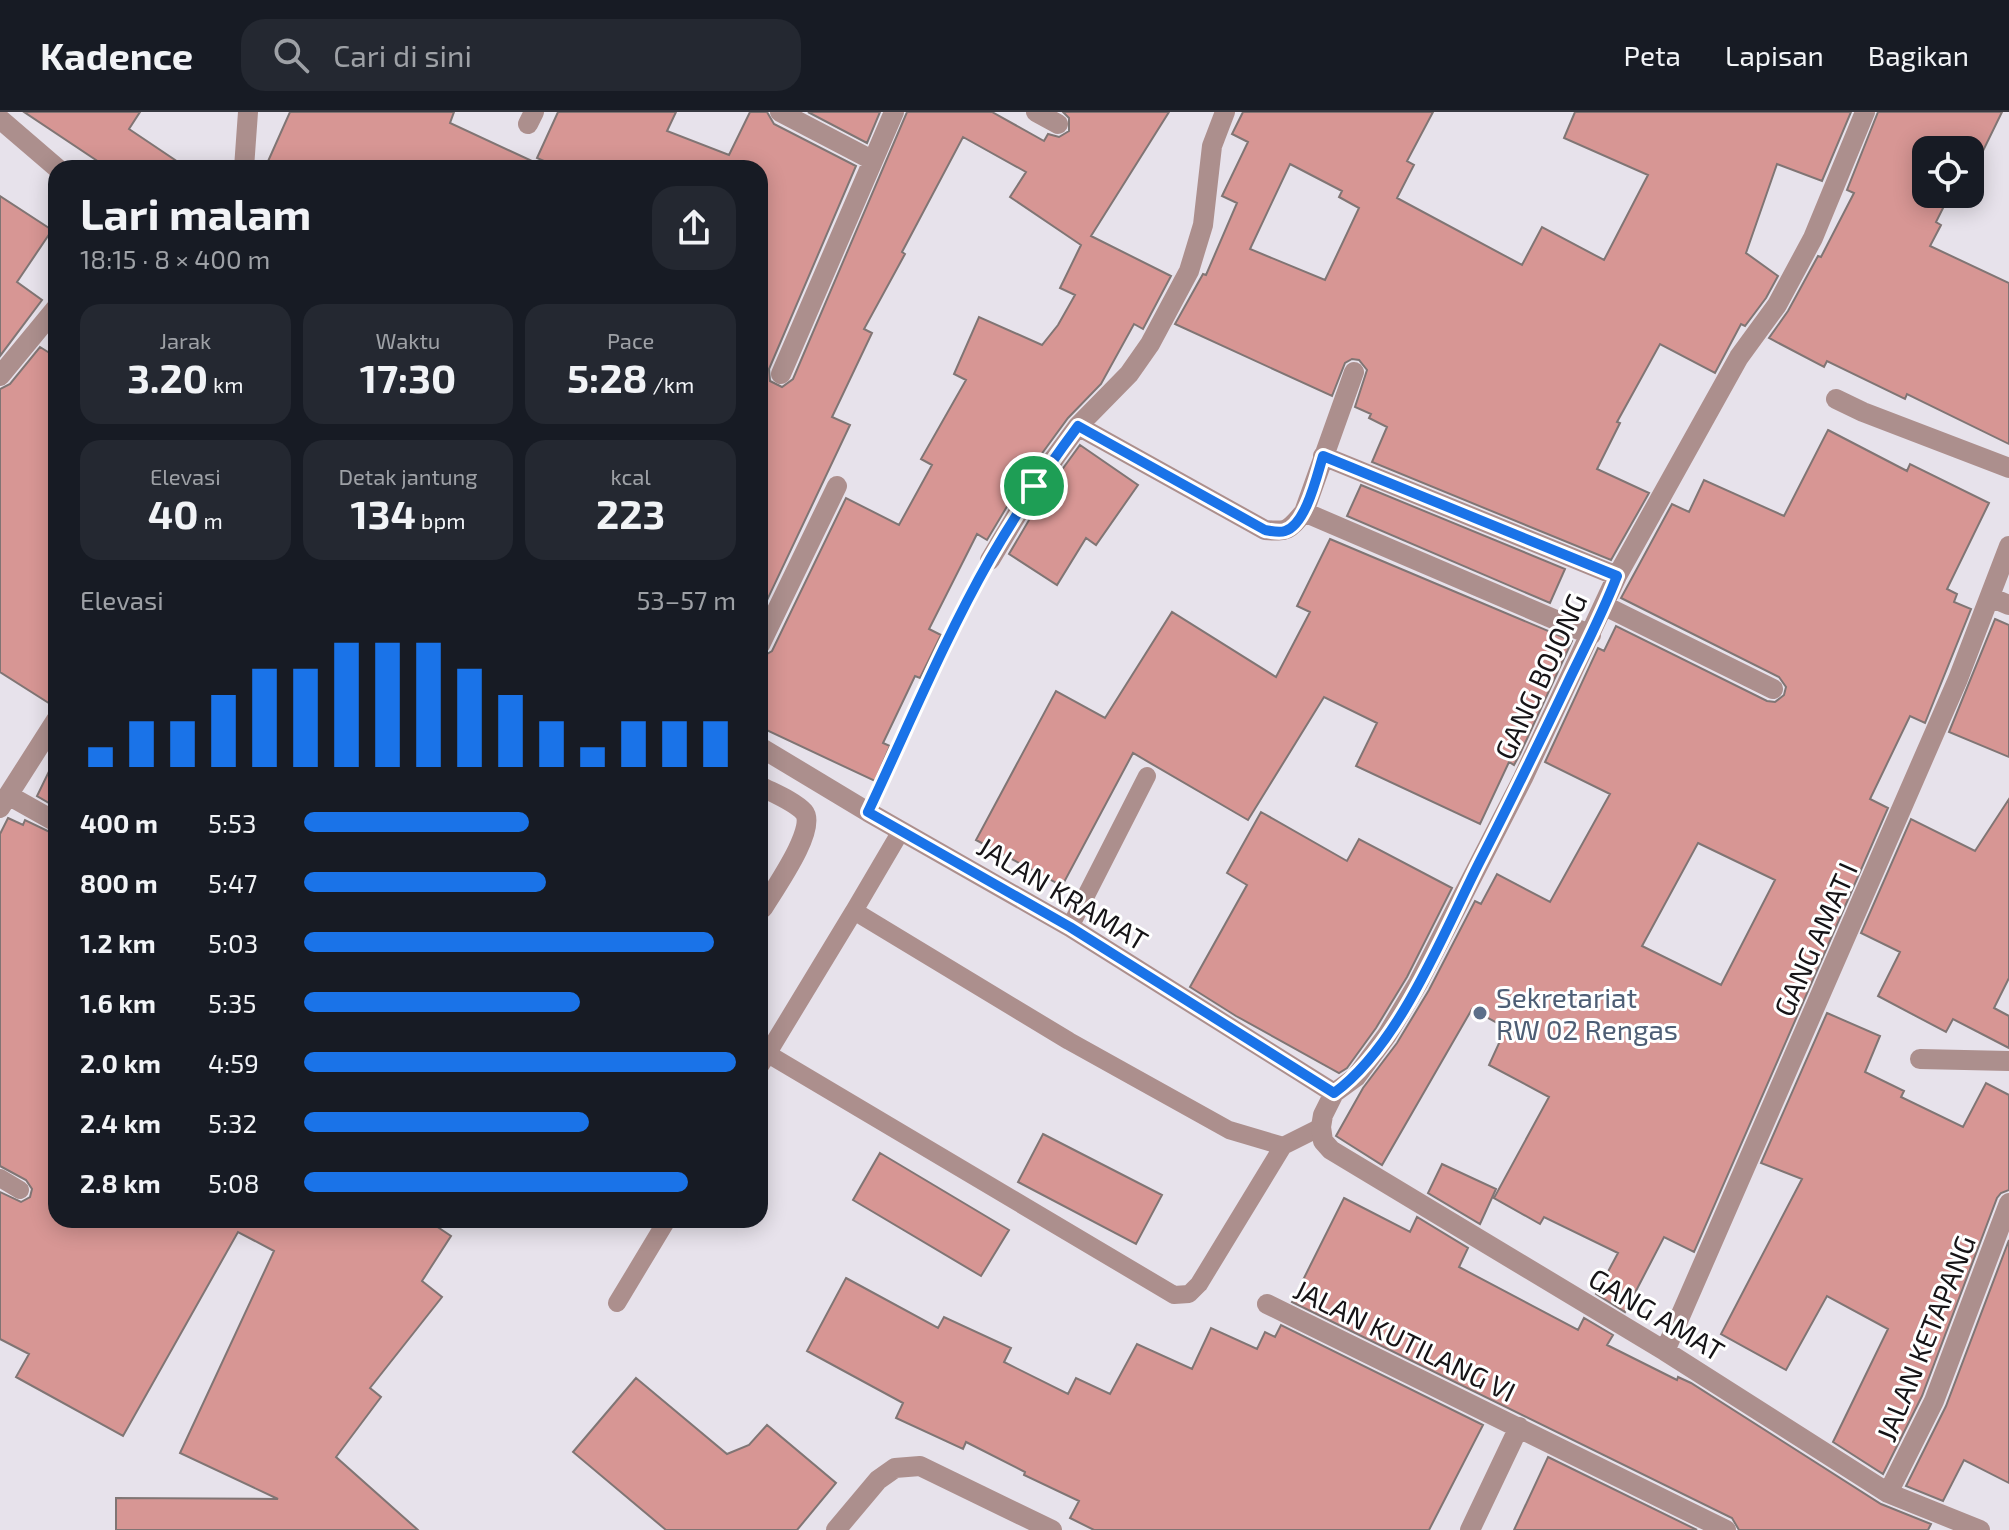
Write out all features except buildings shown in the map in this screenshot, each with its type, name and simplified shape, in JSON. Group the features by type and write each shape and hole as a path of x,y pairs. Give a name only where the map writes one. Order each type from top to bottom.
{"street":[{"path":"245,160 248,112"},
{"path":"780,112 872,160"},
{"path":"781,374 894,112"},
{"path":"1036,112 1058,124"},
{"path":"990,560 1034,486 1078,426 1129,374 1150,344 1189,271 1203,225 1212,146 1225,112"},
{"name":"GANG BOJONG","path":"1321,1127 1323,1115 1334,1093 1356,1077 1387,1035 1418,983 1523,778 1617,576 1739,357 1777,305 1813,238 1865,112"},
{"path":"0,119 48,160"},
{"path":"0,376 48,318"},
{"path":"1078,426 1265,530 1283,532 1291,528 1304,512 1354,372"},
{"path":"1836,399 2009,468"},
{"path":"1323,456 1617,576"},
{"path":"768,628 837,486"},
{"path":"1304,512 1591,635"},
{"name":"GANG AMAT I","path":"1665,1351 1952,693 2000,601 2009,546"},
{"path":"1605,606 1773,689"},
{"path":"48,733 4,802 48,819"},
{"name":"JALAN KRAMAT","path":"768,752 1070,927 1334,1093"},
{"path":"768,791 803,811 808,820 804,837 768,899"},
{"path":"1920,1059 2009,1061"},
{"name":"GANG AMAT","path":"1321,1127 1323,1141 1331,1150 1665,1351 1888,1493 1980,1530"},
{"name":"JALAN KETAPANG","path":"1888,1493 1934,1401 2009,1203"},
{"name":"JALAN KUTILANG VI","path":"1267,1304 1519,1427 1715,1528"},
{"name":"JALAN KUTILANG VI","path":"1470,1530 1519,1427"},
{"path":"836,1530 878,1480 895,1468 920,1466 1052,1530"}],"lane":[{"path":"1070,927 1147,776"},
{"path":"768,1053 901,831"},
{"path":"854,911 1069,1041 1229,1130 1283,1146"},
{"path":"768,1062 1174,1295 1189,1294 1199,1284 1283,1146 1321,1127"},
{"path":"0,1178 20,1190"},
{"path":"617,1303 662,1228"}],"path":[{"path":"868,812 943,650 990,560"}],"place":[{"name":"Sekretariat RW 02 Rengas","path":"1480,1013"}],"route":[{"path":"1078,426 1265,530 1283,532 1291,528 1304,512 1323,456 1617,576 1523,778 1418,983 1387,1035 1356,1077 1334,1093 1070,927 868,812 943,650 990,560 1034,486 1078,426"}]}
